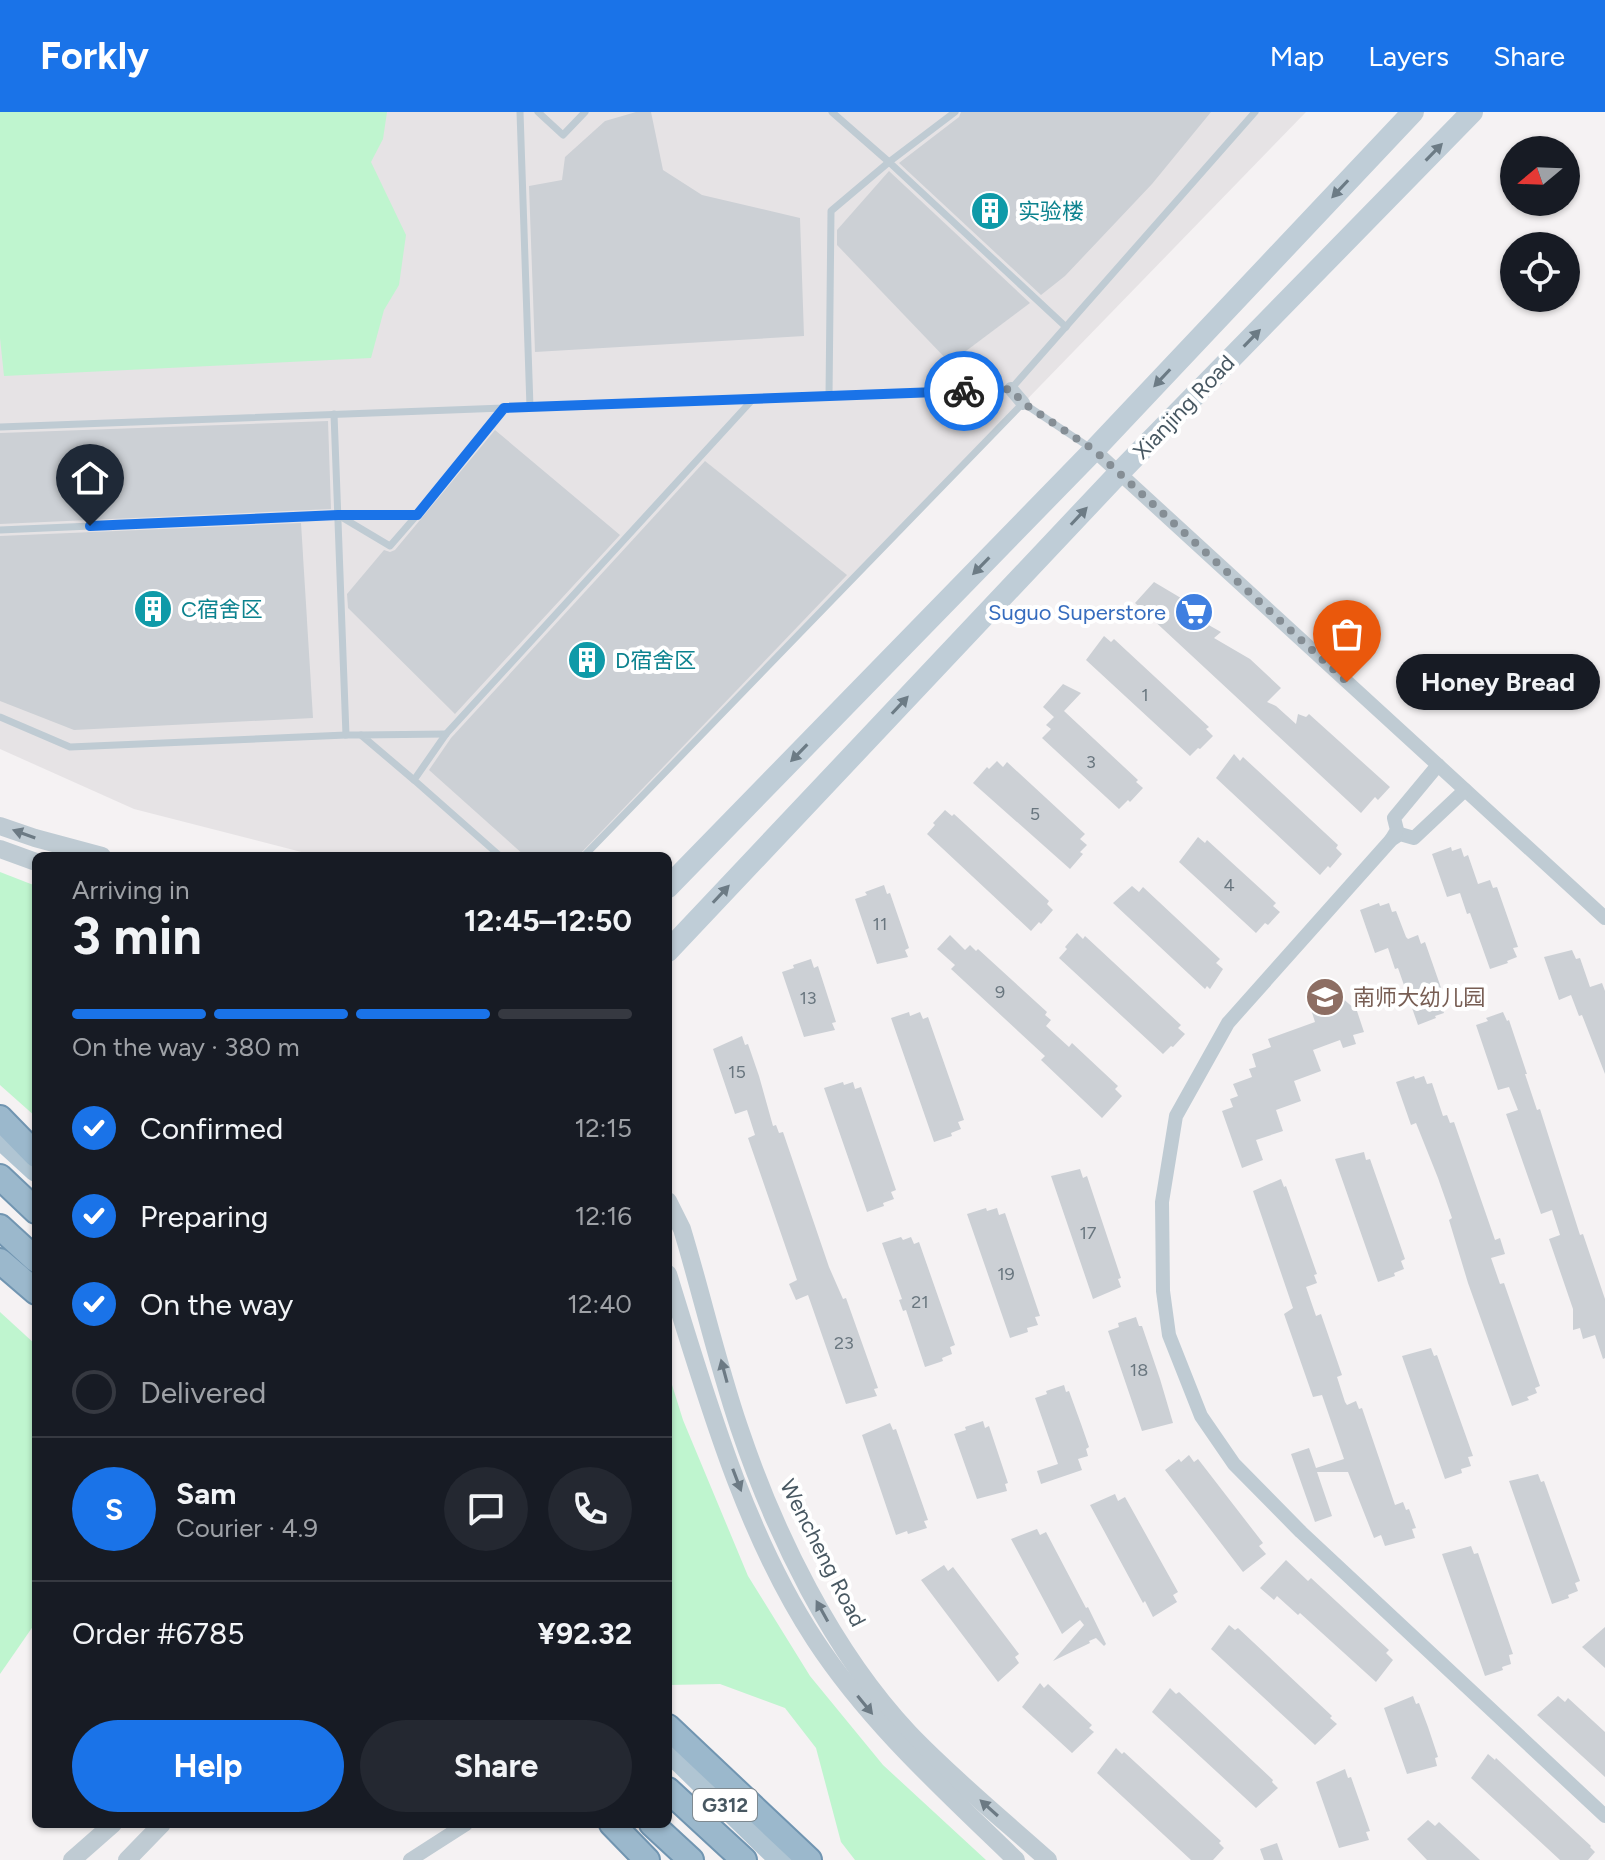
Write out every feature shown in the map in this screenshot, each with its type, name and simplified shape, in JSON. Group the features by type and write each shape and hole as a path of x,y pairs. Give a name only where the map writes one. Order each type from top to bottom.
{"highway":[{"path":"0,1118 32,1151"},
{"path":"0,1177 32,1207"},
{"path":"0,1227 32,1256"},
{"path":"0,1258 32,1287"},
{"path":"672,1731 809,1860"},
{"name":"G312","path":"672,1794 744,1860"},
{"path":"616,1828 647,1860"},
{"name":"G312","path":"656,1828 691,1860"}],"main road":[{"name":"Xianjing Road","path":"672,883 1094,450 1413,112"},
{"name":"Xianjing Road","path":"672,947 1119,473 1472,112"},
{"path":"0,1137 32,1166"},
{"name":"G312","path":"672,1753 782,1860"},
{"path":"625,1828 660,1860"}],"street":[{"path":"1011,389 1023,403"},
{"path":"1094,450 1605,918"},
{"path":"1438,765 1394,818 1397,830 1391,840 1228,1023 1176,1116 1162,1202 1163,1291 1169,1335 1201,1416 1234,1464 1301,1532 1605,1816"},
{"path":"1391,840 1400,834 1414,838 1465,790"},
{"path":"0,826 87,852"},
{"path":"0,849 32,861"},
{"name":"Wencheng Road","path":"672,1209 682,1229 744,1439 799,1568 835,1635 909,1732 1048,1860"},
{"name":"Wencheng Road","path":"672,1287 710,1407 742,1493 785,1587 815,1640 896,1744 1016,1860"},
{"path":"72,1860 108,1828"},
{"path":"127,1860 158,1828"},
{"path":"410,1860 460,1828"}],"lane":[{"path":"520,112 530,407"},
{"path":"538,112 563,135 585,112"},
{"path":"832,112 1066,327"},
{"path":"829,396 831,211 955,112"},
{"path":"0,427 1011,389 1255,112"},
{"path":"414,780 446,734 754,398"},
{"path":"588,852 1023,403 1094,450"},
{"path":"338,515 390,546 504,408"},
{"path":"334,414 346,735"},
{"path":"0,530 338,515 417,515"},
{"path":"0,717 70,747 346,735 446,734"},
{"path":"361,735 495,852"}],"shaded area":[{"path":"0,112 1306,112 588,852 301,852 134,809 0,749"}],"green space":[{"path":"0,112 387,112 383,139 371,162 406,235 399,285 384,310 371,358 4,376 0,338"},
{"path":"0,872 32,884 32,1113 0,1085"},
{"path":"0,1312 32,1341 32,1628 0,1674"},
{"path":"672,1385 683,1420 748,1576 810,1676 883,1765 986,1860 855,1860 841,1842 816,1748 785,1708 720,1684 672,1685"}],"building":[{"path":"636,112 651,112 663,170 702,195 800,218 804,336 535,352 529,186 562,180 565,157 605,121"},
{"name":"实验楼","path":"961,112 1211,112 1152,184 1065,276 1041,295 899,163 959,117"},
{"path":"889,171 1030,303 950,363 837,245 837,230"},
{"path":"328,421 331,509 0,524 0,433"},
{"path":"495,430 620,535 455,714 348,608 347,594 384,550 395,550"},
{"name":"D宿舍区","path":"705,461 847,575 582,852 521,852 429,770 451,738"},
{"name":"C宿舍区","path":"301,523 313,718 74,730 0,701 0,536"},
{"path":"1154,582 1191,604 1184,611 1221,632 1214,638 1250,659 1281,688 1267,702 1296,724 1298,714 1306,717 1309,714 1390,787 1378,800 1375,797 1361,813 1135,603"},
{"path":"1104,636 1111,642 1114,639 1209,727 1206,729 1213,736 1200,749 1190,756 1086,660"},
{"path":"1063,684 1081,693 1064,711 1143,788 1119,809 1042,738 1051,729 1046,725 1054,717 1043,707"},
{"path":"1234,754 1240,761 1243,757 1338,845 1336,848 1342,854 1330,868 1328,866 1320,875 1216,778"},
{"path":"997,761 1003,767 1007,762 1085,834 1080,839 1087,845 1070,869 973,783"},
{"path":"945,810 952,816 954,814 1049,901 1047,904 1053,910 1041,924 1039,922 1031,931 927,834"},
{"path":"1198,837 1205,843 1207,840 1276,903 1273,906 1280,912 1268,925 1265,923 1256,933 1179,862"},
{"path":"1451,847 1452,851 1461,848 1464,857 1468,855 1478,884 1490,880 1493,888 1497,887 1518,947 1513,948 1517,957 1508,963 1490,969 1460,893 1447,897 1432,854"},
{"path":"884,885 887,894 890,893 909,948 905,950 908,957 877,964 855,899"},
{"path":"1132,886 1139,892 1143,887 1220,959 1216,963 1223,969 1210,989 1207,986 1205,989 1113,903"},
{"path":"1379,903 1380,906 1389,903 1392,912 1396,911 1408,939 1418,935 1421,944 1425,942 1446,1002 1441,1004 1444,1013 1436,1018 1418,1025 1388,948 1375,953 1360,910"},
{"path":"1077,933 1083,939 1085,936 1181,1025 1178,1028 1185,1034 1173,1047 1163,1054 1059,958"},
{"path":"950,935 965,950 970,945 976,951 978,949 1047,1012 1045,1015 1051,1020 1046,1026 1069,1047 1072,1043 1118,1086 1115,1089 1122,1096 1102,1118 1041,1060 1045,1056 951,969 955,965 937,949"},
{"path":"1572,950 1576,959 1580,958 1590,987 1602,983 1605,991 1605,1074 1582,1015 1579,1016 1571,995 1559,1000 1544,957"},
{"path":"811,959 814,968 818,966 836,1022 832,1023 835,1030 804,1037 782,972"},
{"path":"1322,980 1357,1011 1364,1032 1353,1035 1356,1044 1343,1048 1340,1040 1313,1050 1321,1071 1294,1081 1301,1101 1276,1110 1283,1131 1256,1140 1263,1160 1242,1168 1222,1111 1233,1107 1230,1099 1238,1096 1233,1084 1252,1077 1249,1069 1256,1067 1252,1054 1271,1047 1268,1039 1315,1022 1307,997"},
{"path":"909,1012 910,1016 920,1012 923,1019 928,1017 964,1120 958,1122 961,1129 951,1133 952,1136 934,1142 891,1018"},
{"path":"1503,1012 1509,1020 1580,1235 1583,1234 1605,1299 1603,1359 1595,1335 1583,1339 1580,1328 1573,1330 1573,1309 1549,1239 1560,1235 1552,1210 1541,1214 1506,1114 1518,1110 1509,1087 1498,1090 1476,1025"},
{"path":"742,1036 745,1045 748,1044 773,1126 776,1125 779,1133 783,1132 829,1267 843,1299 846,1298 878,1388 874,1389 877,1396 846,1404 808,1295 796,1300 789,1284 797,1280 748,1138 755,1135 747,1110 735,1114 713,1049"},
{"path":"1414,1076 1415,1079 1424,1076 1427,1084 1432,1083 1443,1116 1447,1115 1450,1123 1454,1122 1495,1240 1500,1238 1505,1254 1491,1258 1500,1284 1504,1283 1540,1386 1535,1388 1537,1393 1527,1397 1529,1400 1512,1406 1468,1283 1449,1220 1452,1218 1438,1178 1416,1123 1411,1125 1396,1082"},
{"path":"843,1082 844,1085 853,1082 855,1089 861,1087 896,1190 891,1192 894,1199 867,1212 824,1088"},
{"path":"1364,1152 1366,1160 1370,1159 1405,1259 1401,1261 1404,1269 1378,1282 1335,1159"},
{"path":"1080,1169 1083,1178 1087,1176 1121,1278 1118,1279 1121,1287 1093,1299 1051,1176"},
{"path":"1281,1179 1317,1274 1314,1275 1317,1283 1306,1287 1316,1316 1321,1314 1342,1375 1337,1377 1345,1402 1347,1405 1356,1401 1359,1409 1362,1408 1395,1505 1403,1502 1406,1510 1409,1509 1416,1528 1412,1529 1415,1538 1385,1546 1381,1535 1374,1538 1348,1472 1317,1472 1332,1516 1315,1522 1291,1454 1309,1448 1316,1468 1344,1459 1322,1395 1313,1397 1284,1314 1293,1308 1253,1191"},
{"path":"986,1208 987,1211 997,1208 999,1215 1005,1213 1040,1316 1035,1317 1038,1325 1010,1338 967,1214"},
{"path":"901,1237 903,1240 911,1237 914,1244 919,1242 955,1345 950,1347 952,1354 942,1358 943,1361 925,1367 906,1310 903,1311 899,1300 902,1299 882,1243"},
{"path":"1136,1317 1139,1326 1142,1326 1173,1423 1142,1431 1108,1331 1119,1327 1118,1323"},
{"path":"1431,1348 1434,1356 1437,1355 1473,1456 1468,1457 1471,1466 1445,1479 1402,1356"},
{"path":"1064,1385 1089,1447 1086,1449 1088,1456 1078,1459 1082,1470 1041,1484 1037,1471 1058,1464 1035,1398"},
{"path":"983,1421 985,1428 989,1426 1008,1483 1005,1484 1007,1491 977,1499 954,1434"},
{"path":"890,1423 893,1430 896,1429 928,1520 924,1521 927,1528 908,1534 907,1531 896,1535 862,1435"},
{"path":"1189,1455 1194,1462 1198,1459 1263,1543 1259,1546 1266,1554 1243,1572 1165,1470"},
{"path":"1538,1474 1541,1482 1544,1481 1580,1581 1575,1583 1578,1591 1552,1604 1509,1481"},
{"path":"1115,1494 1118,1501 1125,1497 1178,1592 1173,1595 1177,1602 1153,1617 1090,1505"},
{"path":"1037,1529 1040,1535 1046,1532 1088,1607 1106,1644 1104,1646 1096,1638 1053,1661 1084,1625 1080,1620 1062,1634 1011,1539"},
{"path":"1471,1546 1474,1554 1478,1553 1513,1654 1509,1655 1511,1664 1485,1676 1442,1554"},
{"path":"1286,1560 1308,1581 1311,1578 1389,1650 1386,1653 1393,1660 1376,1682 1300,1613 1298,1615 1277,1596 1274,1600 1260,1588"},
{"path":"944,1565 948,1571 953,1567 1019,1654 1015,1657 1019,1663 998,1682 921,1580"},
{"path":"1229,1625 1235,1630 1238,1628 1332,1716 1330,1718 1337,1724 1315,1745 1211,1649"},
{"path":"1605,1627 1605,1668 1582,1647"},
{"path":"1040,1683 1044,1688 1048,1684 1092,1725 1089,1728 1094,1732 1072,1753 1022,1707"},
{"path":"1170,1688 1176,1694 1179,1692 1273,1780 1278,1788 1256,1808 1152,1712"},
{"path":"1413,1696 1416,1704 1419,1703 1438,1757 1435,1758 1437,1766 1407,1774 1384,1708"},
{"path":"1558,1696 1565,1702 1568,1698 1605,1732 1605,1777 1537,1715"},
{"path":"1116,1748 1221,1841 1219,1843 1224,1848 1213,1860 1191,1860 1097,1773"},
{"path":"1488,1754 1591,1846 1595,1852 1588,1860 1560,1860 1471,1778"},
{"path":"1345,1769 1348,1778 1351,1777 1370,1831 1366,1832 1369,1840 1339,1848 1316,1782"},
{"path":"1428,1820 1435,1826 1439,1822 1480,1860 1427,1860 1407,1839"},
{"path":"1277,1843 1283,1860 1264,1860 1260,1849"}],"way so far":[{"path":"964,391 1011,389 1023,403 1094,450 1347,682"}],"place":[{"name":"实验楼","path":"990,211"},
{"name":"C宿舍区","path":"153,609"},
{"name":"Suguo Superstore","path":"1194,612"},
{"name":"D宿舍区","path":"587,660"},
{"name":"Honey Bread","path":"1347,682"},
{"name":"南师大幼儿园","path":"1325,997"}],"route":[{"path":"90,526 338,515 417,515 504,408 964,391"}]}
